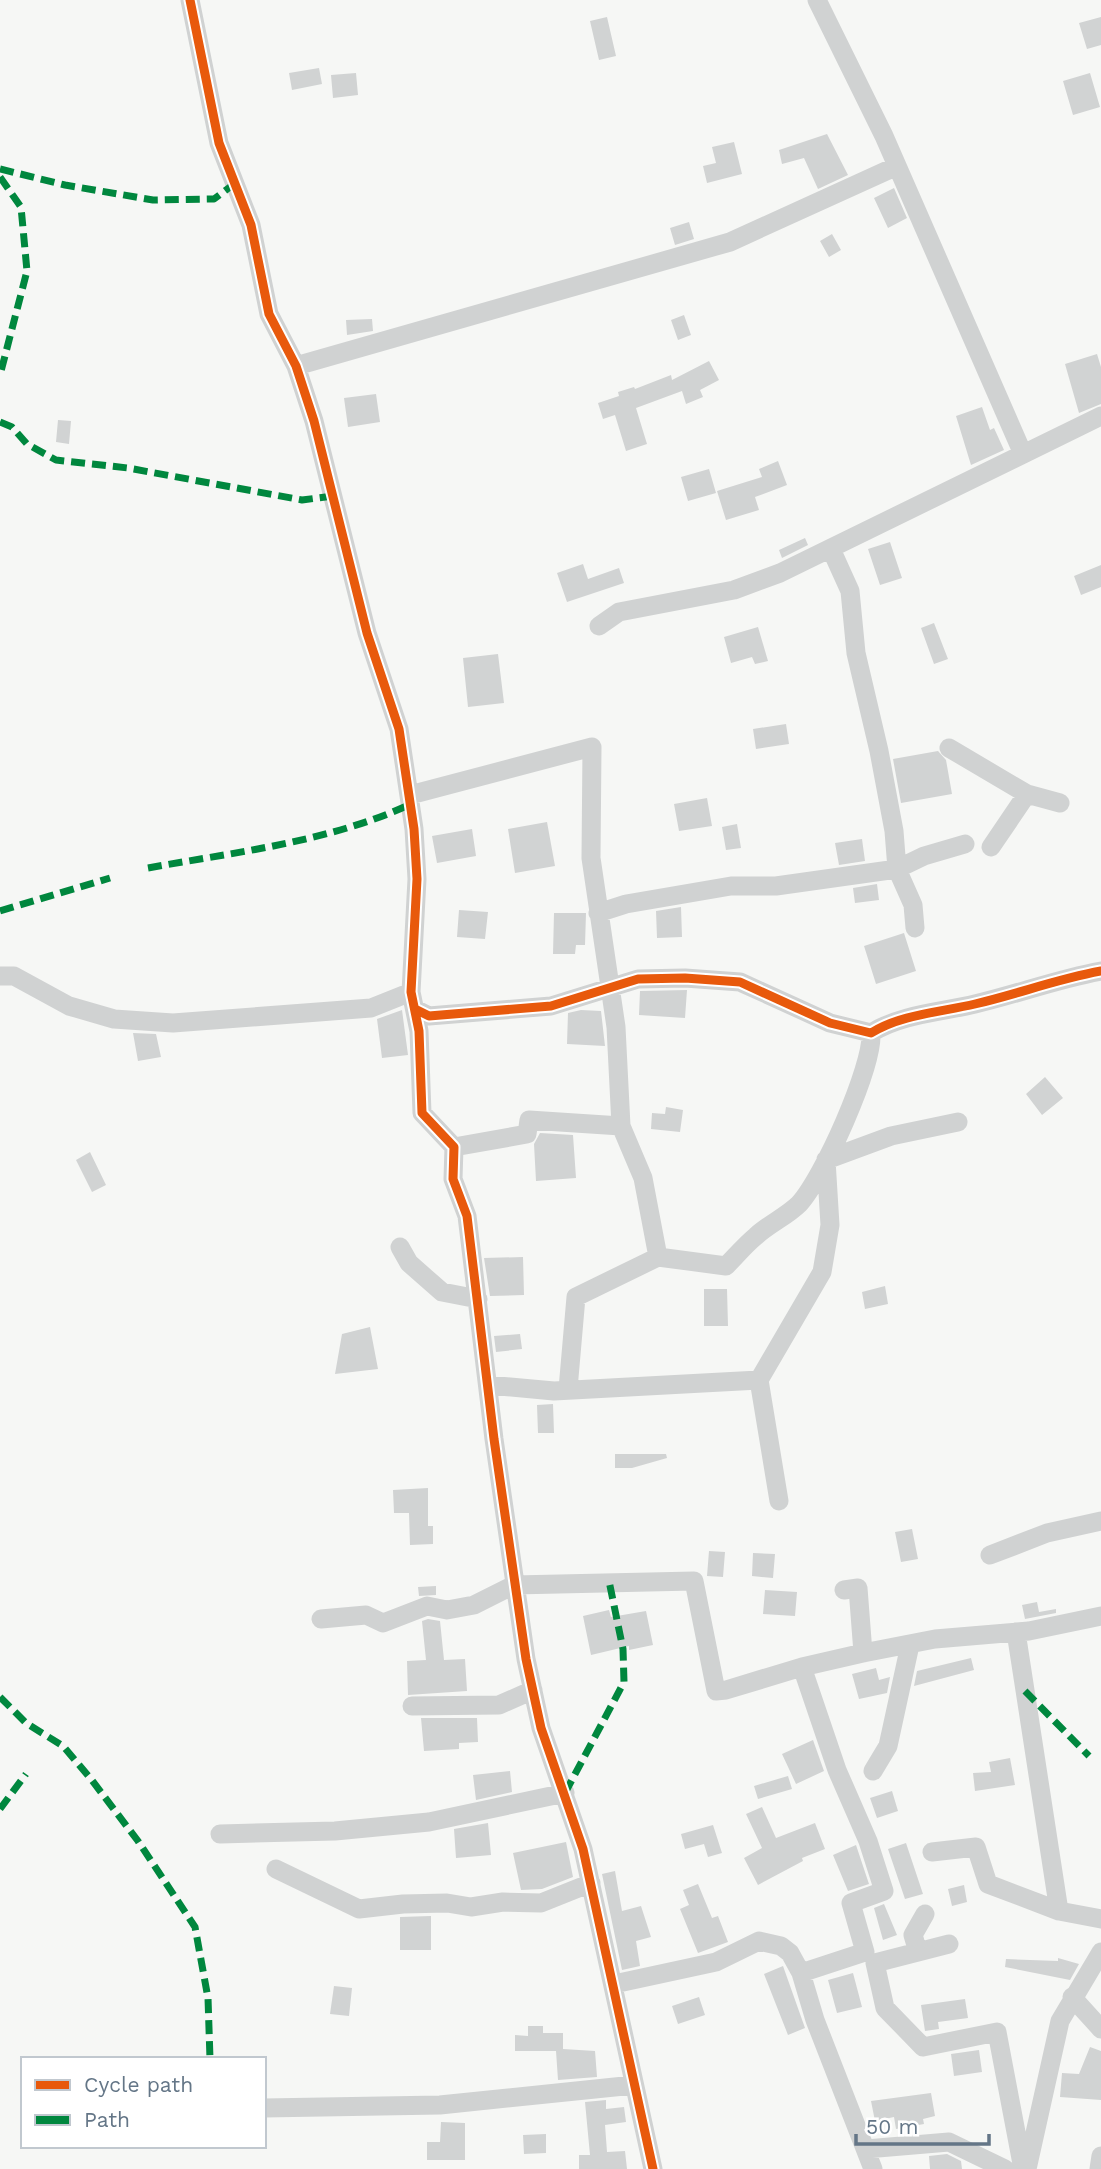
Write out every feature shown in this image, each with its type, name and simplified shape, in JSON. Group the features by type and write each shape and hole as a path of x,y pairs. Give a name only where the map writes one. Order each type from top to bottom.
{"street":[{"path":"190,0 219,143 251,225 268,314 296,366 314,421 367,633 399,729 410,795 417,879 413,1000 422,1113 454,1147 453,1179 467,1216 513,1585 533,1690 541,1728 565,1793 591,1883 653,2169"},
{"path":"817,0 897,166 1023,454"},
{"path":"296,366 730,242 897,166"},
{"path":"599,626 619,612 733,590 831,549 1101,416"},
{"path":"831,549 850,591 856,653 881,762 894,831 897,869 913,905 915,928"},
{"path":"410,795 592,747 590,845 616,1027 621,1126 643,1178 657,1257"},
{"path":"949,748 1027,794 1060,803"},
{"path":"990,847 1027,794"},
{"path":"598,913 626,904 731,886 776,886 897,869 924,856 965,844"},
{"path":"413,1000 429,1016 551,1006 638,979 685,978 740,982 830,1023 871,1033 885,1024 978,1004 1051,980 1101,971"},
{"path":"0,976 14,976 69,1006 114,1019 173,1023 371,1008 413,1000"},
{"path":"568,1389 576,1297 657,1257 726,1266 754,1237 799,1204 826,1160 852,1102 872,1046 871,1033"},
{"path":"454,1147 527,1134 529,1120 621,1126"},
{"path":"826,1160 891,1136 958,1122"},
{"path":"779,1501 760,1380 822,1272 830,1225 826,1160"},
{"path":"400,1247 409,1263 442,1292 478,1299"},
{"path":"488,1385 554,1391 760,1380"},
{"path":"990,1555 1047,1533 1101,1521"},
{"path":"321,1619 366,1615 383,1623 427,1606 447,1610 474,1605 513,1585 695,1581 716,1691 863,1653 1016,1632 1101,1616"},
{"path":"844,1590 858,1588 863,1653"},
{"path":"1016,1632 1059,1910"},
{"path":"873,1771 888,1746 909,1645"},
{"path":"802,1667 836,1770 868,1841 884,1891 851,1903 885,2008 923,2046 998,2032 1025,2169"},
{"path":"412,1706 499,1705 533,1690"},
{"path":"220,1834 270,1830 335,1831 429,1822 565,1793"},
{"path":"932,1852 976,1847 988,1884 1059,1910 1101,1919"},
{"path":"276,1869 359,1909 403,1904 447,1903 471,1907 503,1902 541,1903 591,1883"},
{"path":"918,1952 913,1935 925,1914"},
{"path":"614,1984 716,1962 759,1941 771,1942 790,1953 801,1973 815,2020 873,2169"},
{"path":"801,1973 870,1957 918,1952 949,1944"},
{"path":"1025,2169 1060,2021 1101,1952"},
{"path":"1072,1997 1101,2029"},
{"path":"266,2108 440,2105 634,2085"},
{"path":"866,2150 949,2141 1005,2169"},
{"path":"1099,2169 1101,2156"}],"building":[{"path":"607,17 616,56 599,60 590,21"},
{"path":"1101,17 1101,45 1087,49 1079,23"},
{"path":"319,68 322,84 292,90 289,73"},
{"path":"356,73 358,95 333,98 331,75"},
{"path":"1090,73 1100,107 1073,115 1063,81"},
{"path":"827,134 848,175 818,189 804,158 782,164 779,150"},
{"path":"734,142 742,174 707,183 703,166 716,163 712,147"},
{"path":"894,188 907,218 888,228 874,198"},
{"path":"689,222 694,239 675,245 670,228"},
{"path":"832,234 841,250 829,257 820,241"},
{"path":"684,315 691,335 678,340 671,320"},
{"path":"372,319 373,331 347,335 346,320"},
{"path":"1097,354 1101,367 1101,404 1079,413 1065,364"},
{"path":"709,361 719,380 700,390 703,397 686,404 682,391 636,408 647,444 626,451 615,415 603,419 598,403 619,396 618,392 634,387 635,389 671,375 672,380"},
{"path":"376,394 380,422 348,427 344,398"},
{"path":"982,407 990,430 994,428 1004,450 971,465 956,416"},
{"path":"58,420 71,421 69,444 56,442"},
{"path":"778,461 787,485 755,497 759,510 726,520 717,491 762,477 759,469"},
{"path":"709,469 716,493 688,501 681,477"},
{"path":"805,538 808,545 782,558 779,550"},
{"path":"890,542 902,578 880,585 868,549"},
{"path":"583,564 588,579 619,568 624,583 567,602 557,573"},
{"path":"1101,565 1101,587 1081,595 1074,576"},
{"path":"934,623 948,659 934,664 921,628"},
{"path":"758,627 768,661 755,664 752,657 731,663 724,637"},
{"path":"498,654 504,703 468,707 463,658"},
{"path":"786,724 789,744 756,749 753,729"},
{"path":"938,751 946,760 952,794 901,803 893,759"},
{"path":"707,798 712,826 679,831 674,804"},
{"path":"547,822 555,866 515,873 508,829"},
{"path":"737,824 741,848 726,850 722,827"},
{"path":"472,829 476,856 437,863 432,836"},
{"path":"862,839 865,861 839,865 835,843"},
{"path":"877,884 879,900 855,903 853,888"},
{"path":"681,907 682,937 657,938 656,911"},
{"path":"459,910 488,912 485,939 457,937"},
{"path":"554,913 586,913 585,945 576,945 575,954 553,954"},
{"path":"904,933 916,971 876,984 864,946"},
{"path":"687,990 685,1018 639,1015 640,991"},
{"path":"402,1010 408,1055 382,1058 377,1019"},
{"path":"581,1010 601,1011 605,1046 567,1044 568,1013"},
{"path":"133,1033 156,1034 161,1057 138,1061"},
{"path":"1045,1077 1063,1098 1042,1115 1026,1094"},
{"path":"666,1107 683,1110 680,1132 651,1129 652,1113 665,1114"},
{"path":"540,1133 573,1135 576,1178 536,1181 534,1144"},
{"path":"90,1152 106,1185 92,1192 76,1160"},
{"path":"523,1257 524,1295 490,1296 484,1258"},
{"path":"885,1286 888,1304 865,1309 862,1292"},
{"path":"704,1289 727,1289 728,1326 704,1326"},
{"path":"370,1327 378,1369 335,1374 342,1334"},
{"path":"520,1334 522,1349 496,1352 494,1336"},
{"path":"553,1404 554,1433 538,1433 537,1405"},
{"path":"615,1454 666,1454 667,1458 632,1468 615,1468"},
{"path":"428,1488 428,1526 433,1526 433,1544 410,1545 409,1513 394,1513 393,1490"},
{"path":"912,1529 918,1559 901,1562 895,1532"},
{"path":"709,1551 725,1552 723,1577 707,1576"},
{"path":"753,1553 775,1554 773,1578 752,1576"},
{"path":"436,1586 436,1595 419,1596 418,1587"},
{"path":"765,1590 797,1592 795,1616 763,1614"},
{"path":"1037,1602 1039,1612 1056,1609 1056,1613 1025,1619 1022,1605"},
{"path":"609,1610 611,1617 646,1611 653,1645 629,1650 629,1646 591,1655 583,1616"},
{"path":"422,1621 440,1621 444,1660 465,1659 467,1691 408,1695 407,1661 426,1660"},
{"path":"971,1658 974,1670 914,1686 917,1671"},
{"path":"876,1668 879,1680 890,1677 887,1693 859,1699 852,1674"},
{"path":"421,1718 477,1718 478,1742 459,1743 459,1749 424,1751"},
{"path":"813,1740 824,1771 796,1784 782,1754"},
{"path":"1010,1758 1015,1785 975,1791 973,1773 991,1772 989,1762"},
{"path":"510,1771 512,1792 476,1800 473,1775"},
{"path":"788,1776 792,1789 758,1799 754,1786"},
{"path":"892,1791 898,1811 877,1818 870,1798"},
{"path":"762,1807 776,1838 815,1823 825,1849 802,1858 803,1861 758,1885 744,1858 762,1848 746,1814"},
{"path":"488,1823 491,1855 456,1858 454,1829"},
{"path":"713,1825 722,1853 708,1857 704,1844 685,1849 681,1834"},
{"path":"566,1842 573,1877 542,1889 521,1890 513,1853"},
{"path":"906,1843 923,1894 905,1899 888,1849"},
{"path":"856,1845 869,1884 848,1891 833,1855"},
{"path":"615,1871 622,1911 641,1906 651,1937 636,1941 640,1966 622,1970 602,1874"},
{"path":"698,1884 712,1918 718,1916 728,1942 698,1953 680,1909 689,1905 683,1890"},
{"path":"964,1885 967,1902 952,1906 948,1889"},
{"path":"884,1904 897,1935 883,1940 874,1908"},
{"path":"431,1916 431,1950 400,1950 400,1917"},
{"path":"1058,1958 1079,1964 1070,1980 1005,1967 1006,1959 1058,1961"},
{"path":"783,1966 805,2028 788,2035 764,1974"},
{"path":"853,1973 862,2007 837,2013 828,1980"},
{"path":"334,1986 352,1988 349,2016 330,2014"},
{"path":"699,1997 705,2015 678,2024 672,2006"},
{"path":"965,1999 968,2018 938,2022 939,2029 925,2031 921,2005"},
{"path":"528,2026 543,2026 543,2033 563,2033 563,2049 595,2051 597,2077 558,2080 556,2051 515,2051 515,2035 528,2036"},
{"path":"1090,2047 1101,2051 1101,2100 1060,2097 1062,2073 1079,2074"},
{"path":"979,2050 982,2072 954,2076 951,2054"},
{"path":"931,2093 935,2116 923,2119 924,2124 896,2129 894,2117 875,2121 871,2101"},
{"path":"606,2100 606,2109 624,2107 626,2122 605,2125 607,2152 625,2151 627,2169 579,2169 579,2155 590,2155 585,2102"},
{"path":"441,2122 465,2123 465,2160 427,2160 427,2142 440,2142"},
{"path":"546,2134 546,2153 524,2154 523,2135"},
{"path":"947,2154 961,2161 962,2169 930,2169 929,2156"}],"marked path":[{"path":"0,169 65,185 153,200 214,199 234,184"},
{"path":"0,177 21,207 27,271 0,375"},
{"path":"0,422 12,427 27,444 56,460 128,468 302,500 333,496"},
{"path":"148,868 315,837 348,828 411,804"},
{"path":"0,911 110,878"},
{"path":"565,1793 624,1682 623,1649 609,1581"},
{"path":"1025,1691 1089,1756"},
{"path":"0,1697 26,1723 63,1746 91,1779 138,1841 195,1927 208,1998 210,2057"},
{"path":"0,1809 26,1774"}],"cycle path":[{"path":"190,0 219,143 251,225 269,314 296,366 314,421 367,633 399,729 414,829 417,879 411,992 419,1031 422,1113 454,1147 453,1179 467,1216 494,1439 526,1659 541,1728 583,1849 653,2169"},
{"path":"415,1009 429,1016 551,1006 638,979 685,978 740,982 830,1023 871,1033 908,1018 975,1004 1101,971"}]}
